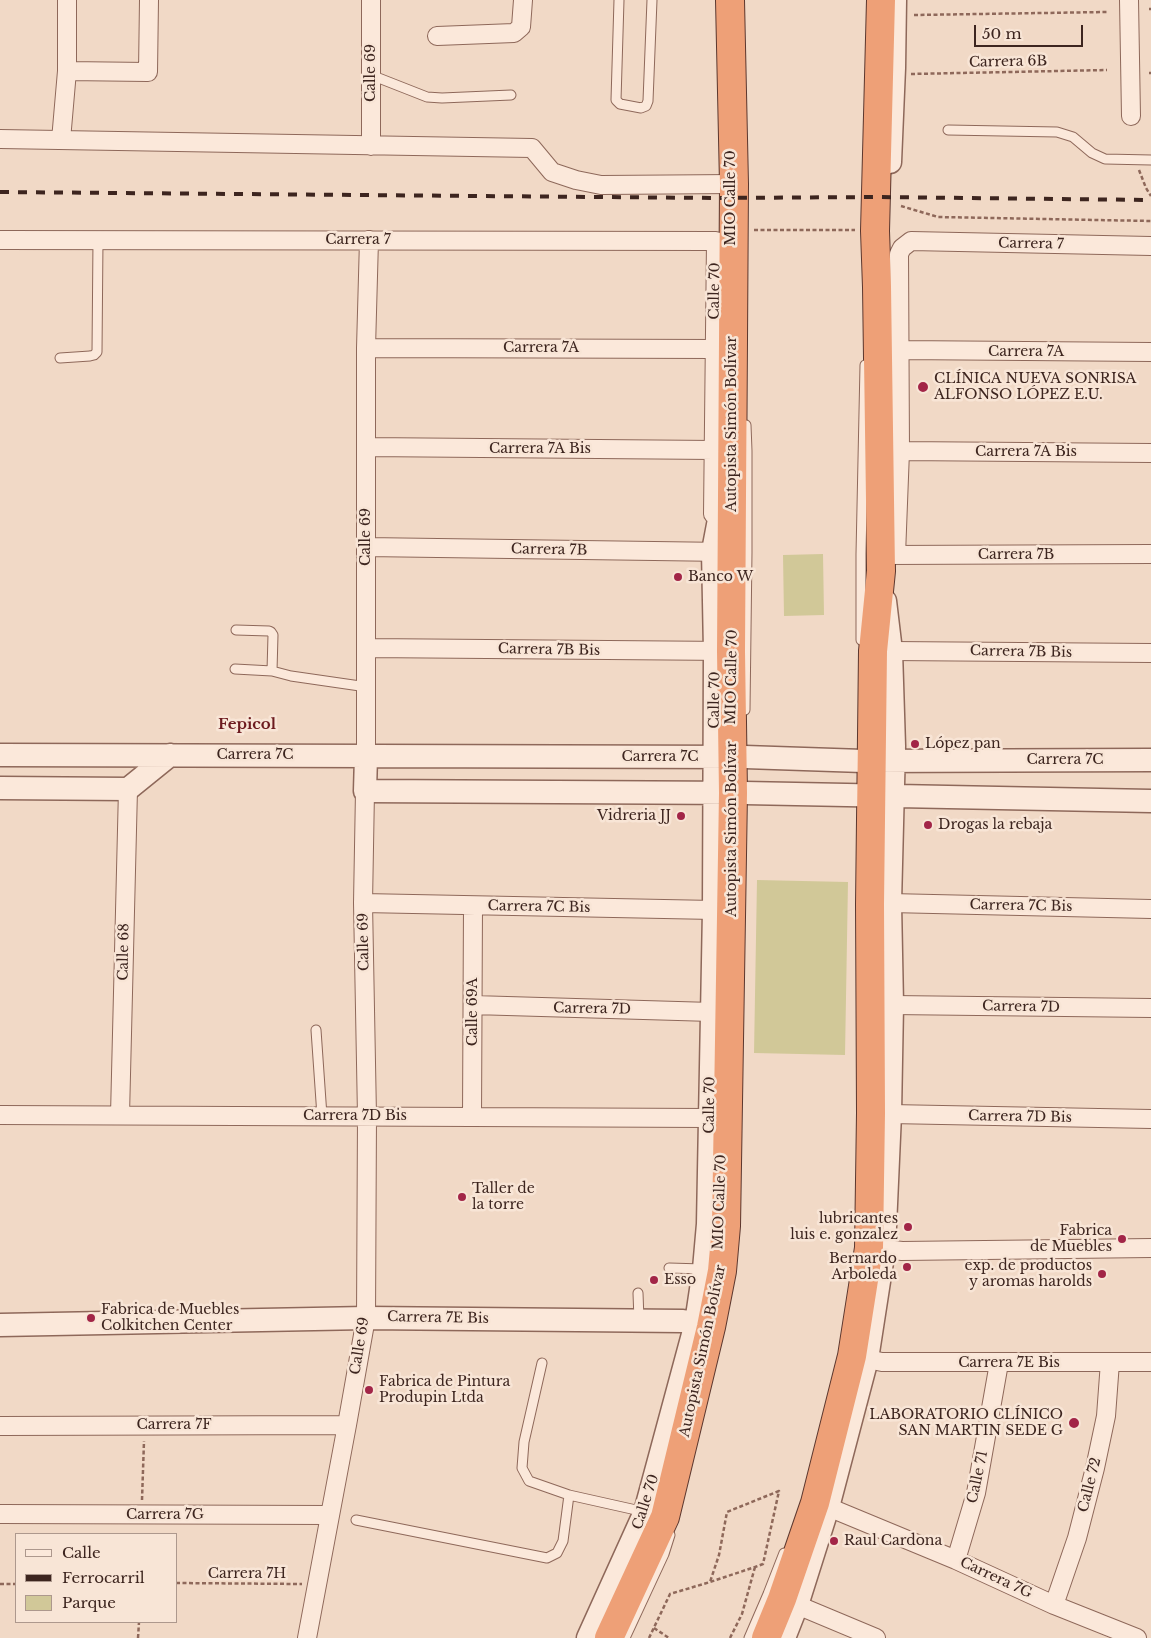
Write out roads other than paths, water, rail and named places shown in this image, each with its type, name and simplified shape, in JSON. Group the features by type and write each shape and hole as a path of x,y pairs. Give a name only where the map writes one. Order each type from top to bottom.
{"highway":[{"name":"Autopista Simón Bolívar","path":"609,1638 665,1517 711,1326 722,1271 726,1226 728,1083 734,1049 736,793 736,757 723,651 722,551 723,450 734,184 730,0"},
{"path":"880,1114 870,976 873,651 886,561 875,197 881,0"},
{"path":"870,976 892,1005"},
{"path":"712,1012 734,1049"},
{"path":"766,1638 816,1503 852,1356 868,1248 880,1114 891,1046"},
{"path":"709,1118 728,1083"}],"street":[{"path":"61,140 67,71 67,0"},
{"path":"67,71 148,72 149,0"},
{"name":"Calle 69","path":"371,0 371,146"},
{"path":"438,36 514,33 521,27 522,0"},
{"path":"1129,0 1130,116"},
{"path":"877,287 886,231 894,78 902,8"},
{"path":"0,139 532,148 552,172 576,180 601,185 734,184"},
{"name":"Carrera 7","path":"0,240 716,240"},
{"name":"Calle 69","path":"307,1638 348,1425 366,1318 363,903 367,687 366,348 369,240"},
{"name":"Calle 70","path":"716,240 715,349 723,450"},
{"name":"Carrera 7","path":"900,350 899,254 902,248 911,241 1151,246"},
{"name":"Carrera 7A","path":"366,348 715,349"},
{"path":"873,759 891,651 886,561 900,452 900,350"},
{"name":"Carrera 7A","path":"900,350 1151,352"},
{"name":"Carrera 7A Bis","path":"366,448 723,450"},
{"name":"Carrera 7A Bis","path":"900,452 1151,453"},
{"name":"Carrera 7B","path":"366,547 722,551"},
{"name":"Carrera 7B","path":"886,561 1151,554"},
{"name":"Carrera 7B Bis","path":"367,648 723,651"},
{"name":"Carrera 7B Bis","path":"891,651 1151,653"},
{"name":"Carrera 7C","path":"0,755 1151,760"},
{"path":"0,788 128,789 170,755"},
{"name":"Calle 68","path":"120,1115 128,789"},
{"path":"365,791 736,793 872,798 1151,801"},
{"name":"Calle 70","path":"588,1638 645,1512 696,1323 708,1224 714,910 736,793"},
{"path":"872,798 890,903 891,1046"},
{"name":"Carrera 7C Bis","path":"363,903 714,910"},
{"name":"Carrera 7C Bis","path":"890,903 1151,910"},
{"name":"Calle 69A","path":"472,1117 473,906"},
{"name":"Carrera 7D","path":"473,1005 712,1012"},
{"name":"Carrera 7D","path":"892,1005 1151,1008"},
{"path":"784,1638 798,1605 828,1507 867,1359 884,1249 880,1114"},
{"name":"Carrera 7D Bis","path":"880,1114 1151,1119"},
{"name":"Carrera 7D Bis","path":"0,1115 709,1118"},
{"path":"884,1249 902,1251 1151,1248"},
{"name":"Carrera 7E Bis","path":"0,1324 366,1318 639,1320 696,1323"},
{"name":"Carrera 7E Bis","path":"867,1359 882,1362 1151,1362"},
{"name":"Calle 72","path":"1054,1605 1077,1538 1095,1468 1106,1416 1110,1362"},
{"name":"Calle 71","path":"956,1560 976,1493 999,1363"},
{"name":"Carrera 7F","path":"0,1426 348,1425"},
{"name":"Carrera 7G","path":"828,1507 956,1560 1054,1605 1137,1638"},
{"name":"Carrera 7G","path":"0,1514 330,1515"},
{"path":"798,1605 876,1638"}],"lane":[{"path":"619,0 616,100 620,104 641,108 646,106 648,101 652,0"},
{"path":"371,74 427,97 511,95"},
{"path":"948,130 1057,132 1073,138 1105,159 1151,160"},
{"path":"60,358 90,356 96,352 98,240"},
{"path":"862,650 861,554 865,358"},
{"name":"MIO Calle 70","path":"745,411 747,451 745,722"},
{"path":"236,630 271,632 273,635 272,671"},
{"path":"235,669 272,671 291,676 367,687"},
{"path":"316,1030 322,1116"},
{"name":"MIO Calle 70","path":"711,1367 730,1272 735,1226 736,1118 734,1049"},
{"path":"669,1268 704,1269"},
{"path":"638,1294 639,1320"},
{"path":"542,1363 524,1442 522,1468 529,1481 569,1495 645,1512"},
{"path":"356,1520 547,1558 557,1552 563,1540 569,1495"},
{"path":"625,1638 664,1554 672,1528"},
{"path":"749,1638 788,1542"}],"railway":[{"path":"0,192 1151,200"}],"place":[{"name":"CLÍNICA NUEVA SONRISA ALFONSO LÓPEZ E.U.","path":"923,387"},
{"name":"Banco W","path":"678,577"},
{"name":"López pan","path":"915,744"},
{"name":"Vidreria JJ","path":"681,816"},
{"name":"Drogas la rebaja","path":"928,825"},
{"name":"Taller de la torre","path":"462,1197"},
{"name":"lubricantes luis e. gonzalez","path":"908,1227"},
{"name":"Fabrica de Muebles","path":"1122,1239"},
{"name":"Bernardo Arboleda","path":"907,1267"},
{"name":"exp. de productos y aromas harolds","path":"1102,1274"},
{"name":"Esso","path":"654,1280"},
{"name":"Fabrica de Muebles Colkitchen Center","path":"91,1318"},
{"name":"Fabrica de Pintura Produpin Ltda","path":"369,1390"},
{"name":"LABORATORIO CLÍNICO SAN MARTIN SEDE G","path":"1074,1423"},
{"name":"Raul Cardona","path":"834,1541"}],"district":[{"name":"Fepicol","path":"247,725"}]}
